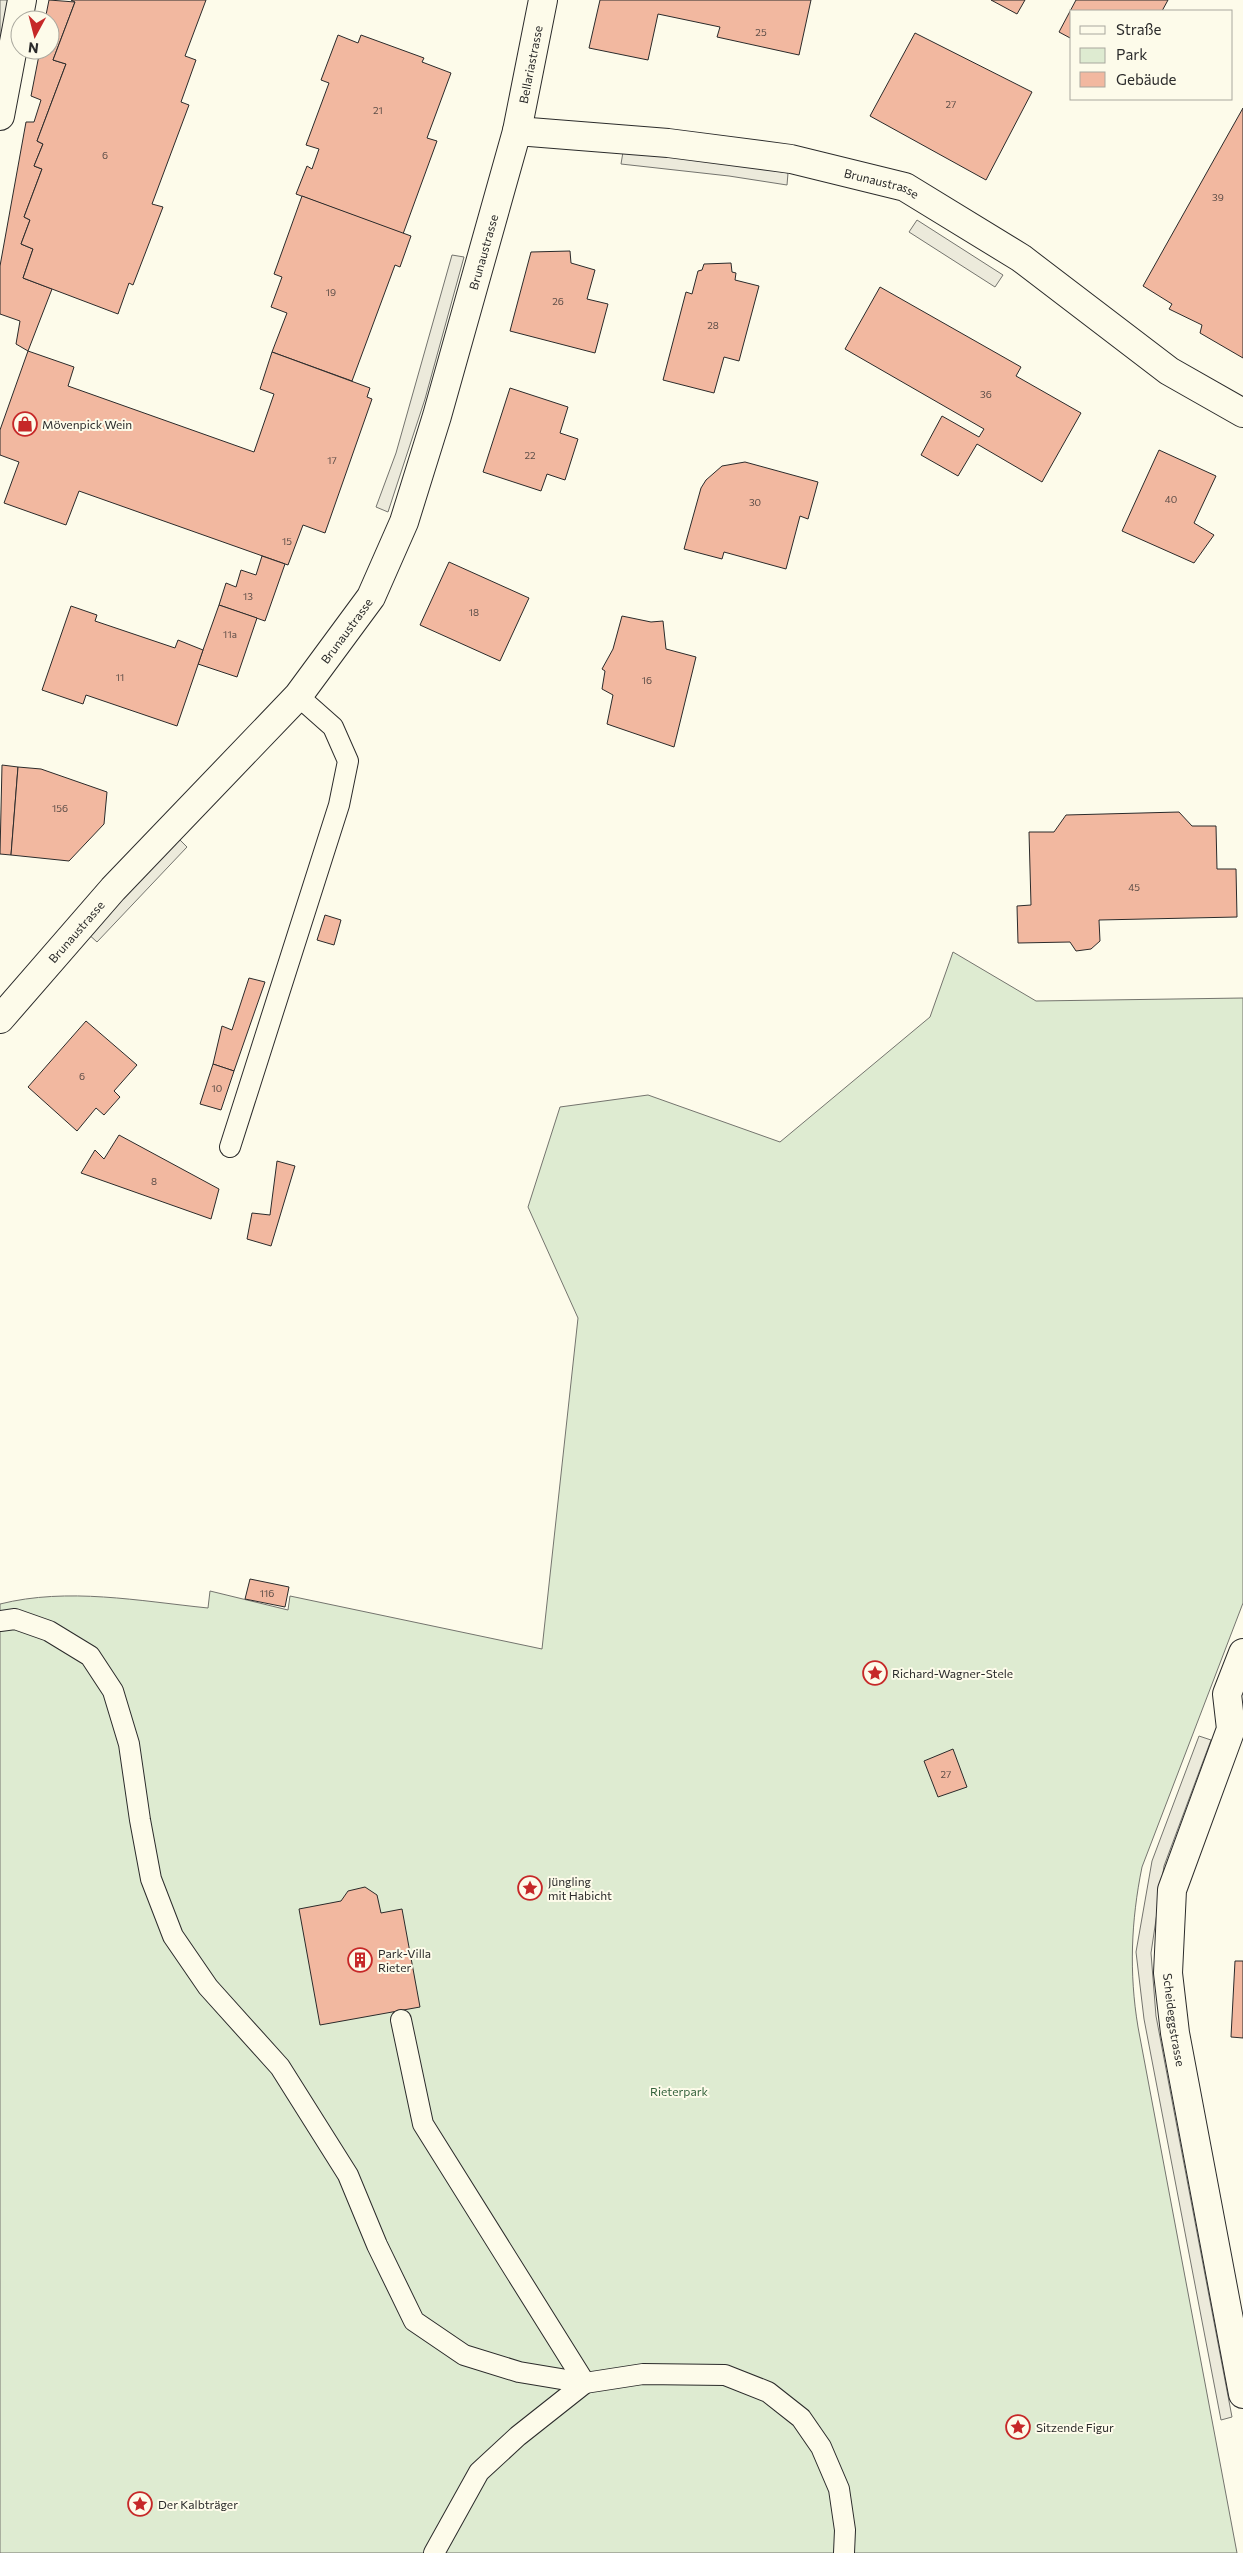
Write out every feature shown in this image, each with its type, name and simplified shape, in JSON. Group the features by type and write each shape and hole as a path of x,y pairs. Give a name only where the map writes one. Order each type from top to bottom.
{"street":[{"path":"0,116 22,0"},
{"name":"Bellariastrasse","path":"517,131 540,1"},
{"name":"Brunaustrasse","path":"0,1019 113,889 298,696 371,597 404,522 437,416 517,131 668,144 791,158 905,187 1021,258 1169,371 1243,413"},
{"name":"Scheideggstrasse","path":"1243,1653 1227,1694 1231,1730 1172,1890 1168,1973 1175,2034 1243,2394"}],"lane":[{"path":"230,1147 339,805 348,761 333,727 298,696"},
{"path":"0,1621 15,1620 49,1631 90,1656 113,1691 129,1744 151,1879 172,1936 208,1987 280,2067 348,2175 377,2245 414,2321 464,2355 519,2372 585,2383 643,2374 725,2375 768,2392 801,2418 821,2446 839,2489 845,2530 844,2553"},
{"path":"400,2020 422,2124 585,2383"},
{"path":"434,2553 479,2472 518,2436 585,2383"}],"green space":[{"name":"Rieterpark","path":"953,952 1036,1001 1243,998 1243,1603 1142,1867 1135,1907 1132,1947 1133,1987 1138,2027 1237,2553 0,2553 0,1604 51,1596 78,1596 130,1599 208,1608 210,1591 288,1610 290,1596 542,1649 578,1318 528,1207 560,1107 648,1095 780,1142 930,1017"}],"shaded area":[{"path":"0,0 14,0 12,10 10,10 10,23 0,79"},
{"path":"623,152 730,163 788,173 787,185 729,176 621,164"},
{"path":"917,220 1003,275 995,287 909,232"},
{"path":"452,255 464,257 425,399 388,512 376,507 396,453"},
{"path":"176,836 187,847 97,942 86,932"},
{"path":"1199,1736 1211,1740 1164,1866 1151,1953 1156,2016 1232,2417 1221,2420 1144,2019 1136,1952 1152,1861"}],"building":[{"path":"49,0 75,2 60,42 60,10 47,10"},
{"path":"71,0 206,0 185,56 196,60 181,102 189,105 152,204 163,207 133,285 129,283 118,314 23,278 33,249 21,244 30,220 24,217 42,169 34,166 43,144 37,141 66,64 53,60 60,60 60,42 75,2"},
{"path":"600,0 811,0 799,55 717,37 720,27 658,14 648,60 589,48"},
{"path":"991,0 1025,0 1017,14"},
{"path":"1076,0 1168,0 1163,10 1071,10"},
{"path":"1070,11 1070,38 1059,32"},
{"path":"915,33 1032,92 986,180 870,116"},
{"path":"338,35 358,43 361,35 424,58 422,62 451,73 427,138 437,141 403,234 296,194 307,166 312,169 319,149 306,145 329,83 321,80"},
{"path":"38,60 53,60 66,64 37,141 43,144 34,166 42,169 24,217 30,220 21,244 33,249 23,278 52,289 28,351 16,344 20,321 0,314 0,266 26,122 34,122 41,100 31,96"},
{"path":"1243,108 1243,358 1200,333 1202,325 1169,309 1172,304 1143,286"},
{"path":"302,196 411,236 400,267 395,265 352,381 272,352 287,313 271,307 282,277 274,274"},
{"path":"570,251 571,263 595,270 587,299 608,304 595,353 510,331 531,252"},
{"path":"731,263 732,272 736,273 735,280 759,286 739,361 724,357 714,393 663,380 686,292 692,294 698,271 702,270 704,264"},
{"path":"880,287 1021,367 1016,376 1081,413 1042,482 977,444 958,476 921,455 942,416 979,437 984,429 845,349"},
{"path":"28,351 74,367 68,386 254,452 274,394 260,389 272,352 370,388 367,397 372,399 325,533 303,525 288,565 79,491 66,525 4,503 19,462 0,455 0,430"},
{"path":"510,388 568,407 560,433 578,439 565,480 547,474 541,491 483,472"},
{"path":"1159,450 1216,476 1194,523 1214,535 1194,563 1122,531"},
{"path":"745,462 818,482 808,519 800,516 786,569 724,552 722,559 684,549 701,488 706,480 722,466"},
{"path":"262,556 285,564 265,621 219,605 226,583 236,587 241,570 256,575"},
{"path":"449,562 529,598 500,661 420,625"},
{"path":"219,605 257,618 237,677 198,664"},
{"path":"71,606 97,615 95,621 175,648 178,640 203,650 177,726 86,695 83,704 42,690"},
{"path":"622,616 651,622 663,621 666,649 696,657 674,747 607,724 613,695 602,689 605,671 602,669 613,649"},
{"path":"2,765 18,767 11,855 0,854"},
{"path":"18,767 41,769 107,792 104,824 69,861 11,855"},
{"path":"1179,812 1192,826 1216,826 1217,869 1236,869 1237,917 1099,920 1100,941 1091,949 1076,951 1070,942 1018,943 1017,906 1031,905 1029,832 1054,832 1066,815"},
{"path":"325,915 341,920 334,945 317,940"},
{"path":"249,978 265,982 234,1071 213,1064 222,1026 232,1030"},
{"path":"86,1021 137,1065 114,1091 120,1097 104,1115 96,1108 77,1131 28,1087"},
{"path":"213,1064 234,1071 221,1110 200,1104"},
{"path":"119,1135 219,1189 211,1219 81,1173 95,1150 104,1159"},
{"path":"277,1161 295,1166 271,1246 247,1239 252,1213 270,1215"},
{"path":"250,1579 289,1587 285,1607 245,1599"},
{"path":"953,1749 967,1787 938,1797 924,1761"},
{"name":"Park-Villa Rieter","path":"365,1887 377,1895 381,1913 402,1909 420,2007 320,2025 299,1909 341,1901 348,1891"},
{"path":"1235,1961 1243,1961 1243,2038 1231,2037"}],"place":[{"name":"Mövenpick Wein","path":"25,424"},
{"name":"Richard-Wagner-Stele","path":"875,1673"},
{"name":"Jüngling mit Habicht","path":"530,1888"},
{"name":"Park-Villa Rieter","path":"360,1960"},
{"name":"Sitzende Figur","path":"1018,2427"},
{"name":"Der Kalbträger","path":"140,2504"}]}
